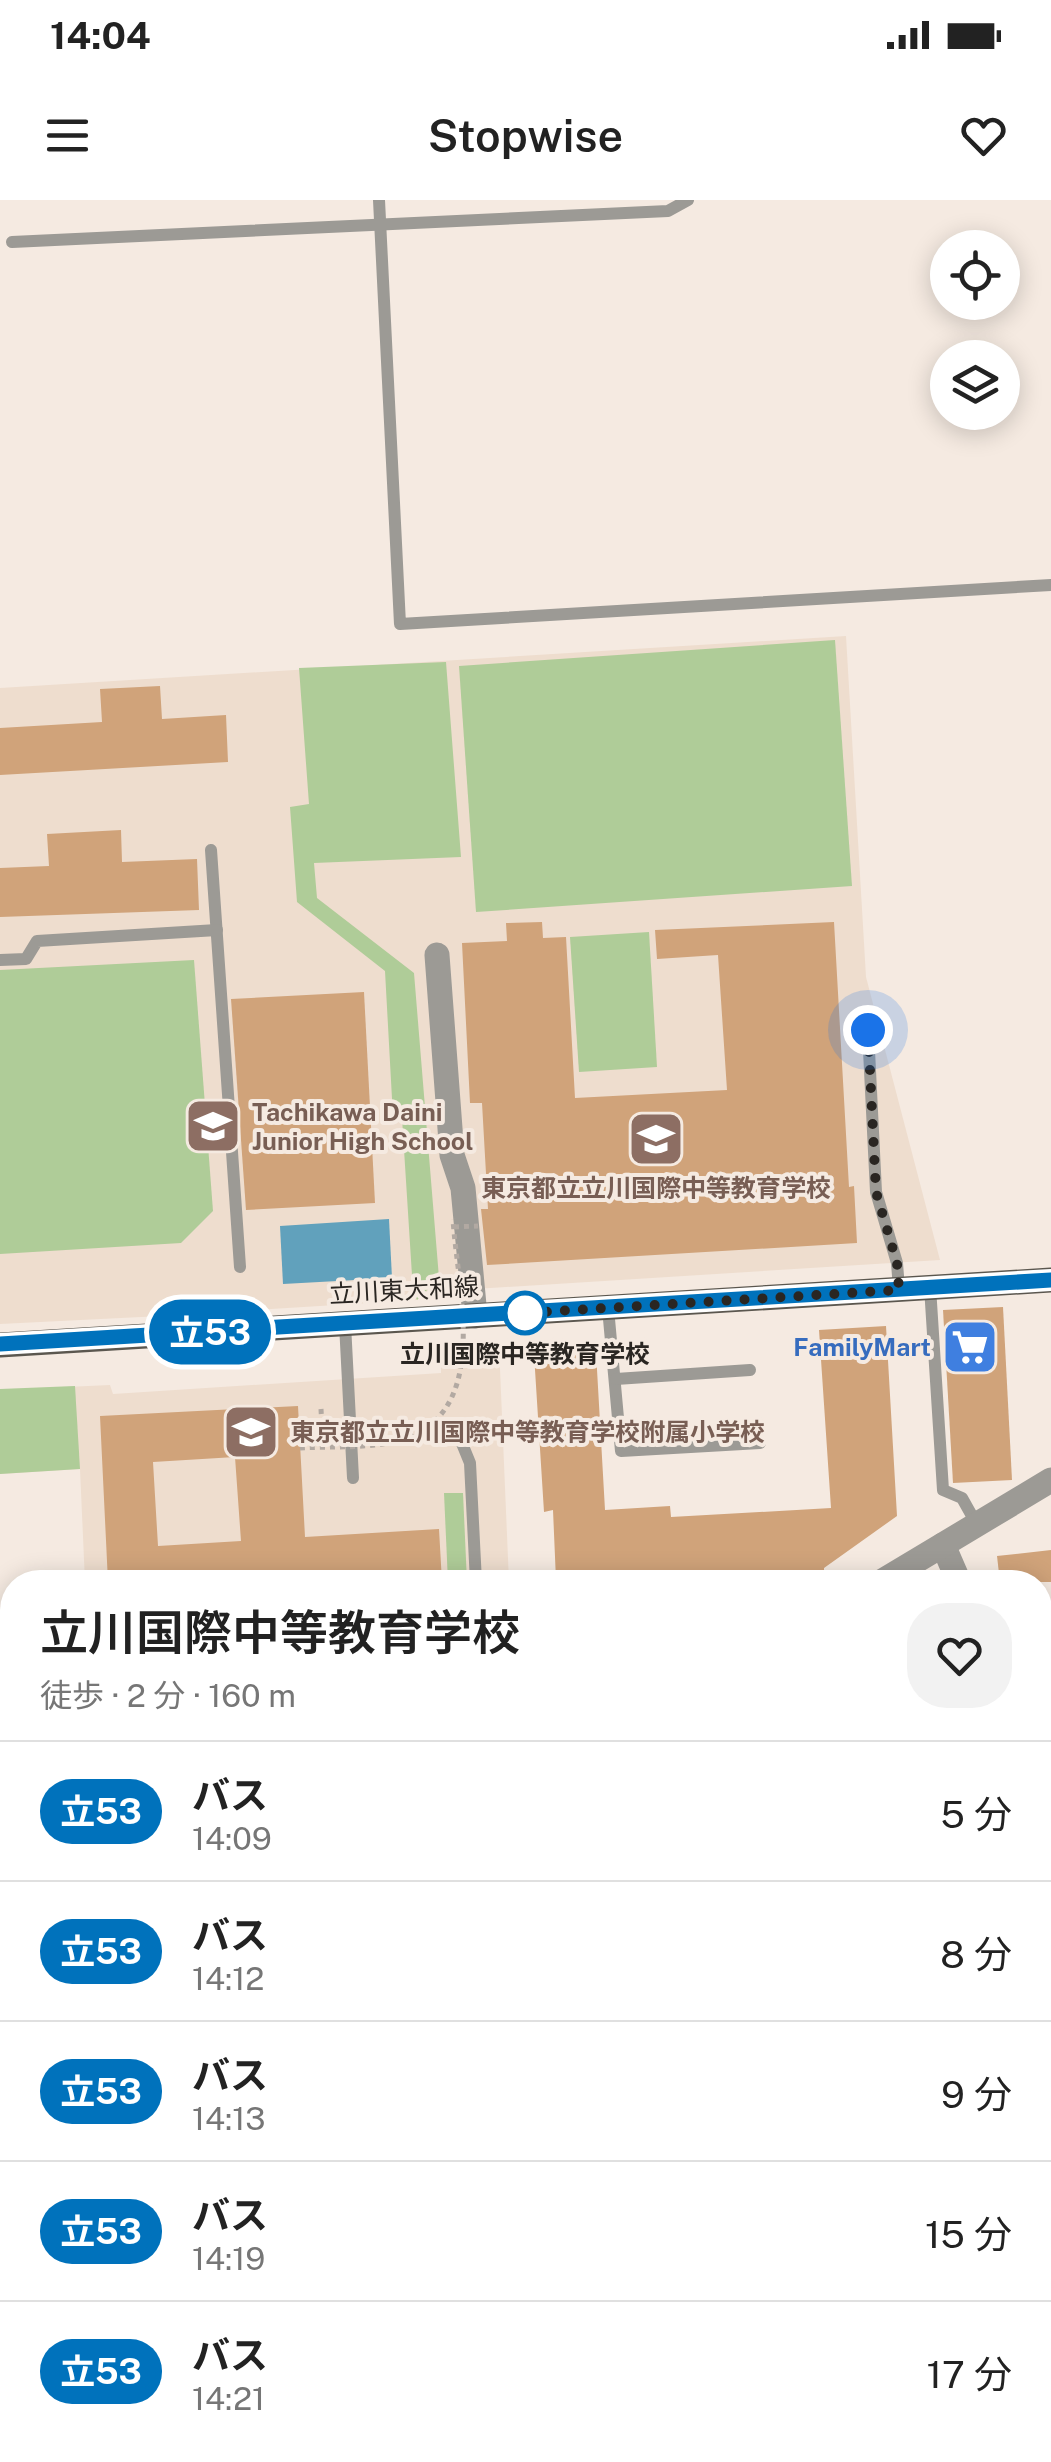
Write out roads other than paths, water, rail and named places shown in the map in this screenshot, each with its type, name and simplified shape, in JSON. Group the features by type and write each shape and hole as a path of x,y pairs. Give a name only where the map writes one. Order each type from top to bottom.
{"main road":[{"name":"立川東大和線","path":"0,1344 1051,1280"}],"street":[{"path":"437,955 452,1155 463,1188 476,1316"},
{"path":"901,1570 1051,1480"},
{"path":"943,1545 954,1570"}],"lane":[{"path":"379,200 400,624 1051,585"},
{"path":"12,242 668,211 688,200"},
{"path":"211,850 240,1266"},
{"path":"0,960 26,959 38,941 217,930"},
{"path":"868,1030 876,1192 897,1263 899,1290"},
{"path":"930,1287 944,1490 962,1498 976,1524"},
{"path":"608,1308 620,1451 760,1443"},
{"path":"345,1324 353,1478"},
{"path":"616,1379 750,1370"},
{"path":"461,1441 470,1463 475,1570"}],"water":[{"path":"389,1219 392,1278 283,1284 280,1226"}],"place":[{"name":"Tachikawa Daini Junior High School","path":"213,1126"},
{"name":"東京都立立川国際中等教育学校","path":"656,1139"},
{"name":"立川国際中等教育学校","path":"525,1313"},
{"name":"FamilyMart","path":"970,1347"},
{"name":"東京都立立川国際中等教育学校附属小学校","path":"251,1432"}]}
